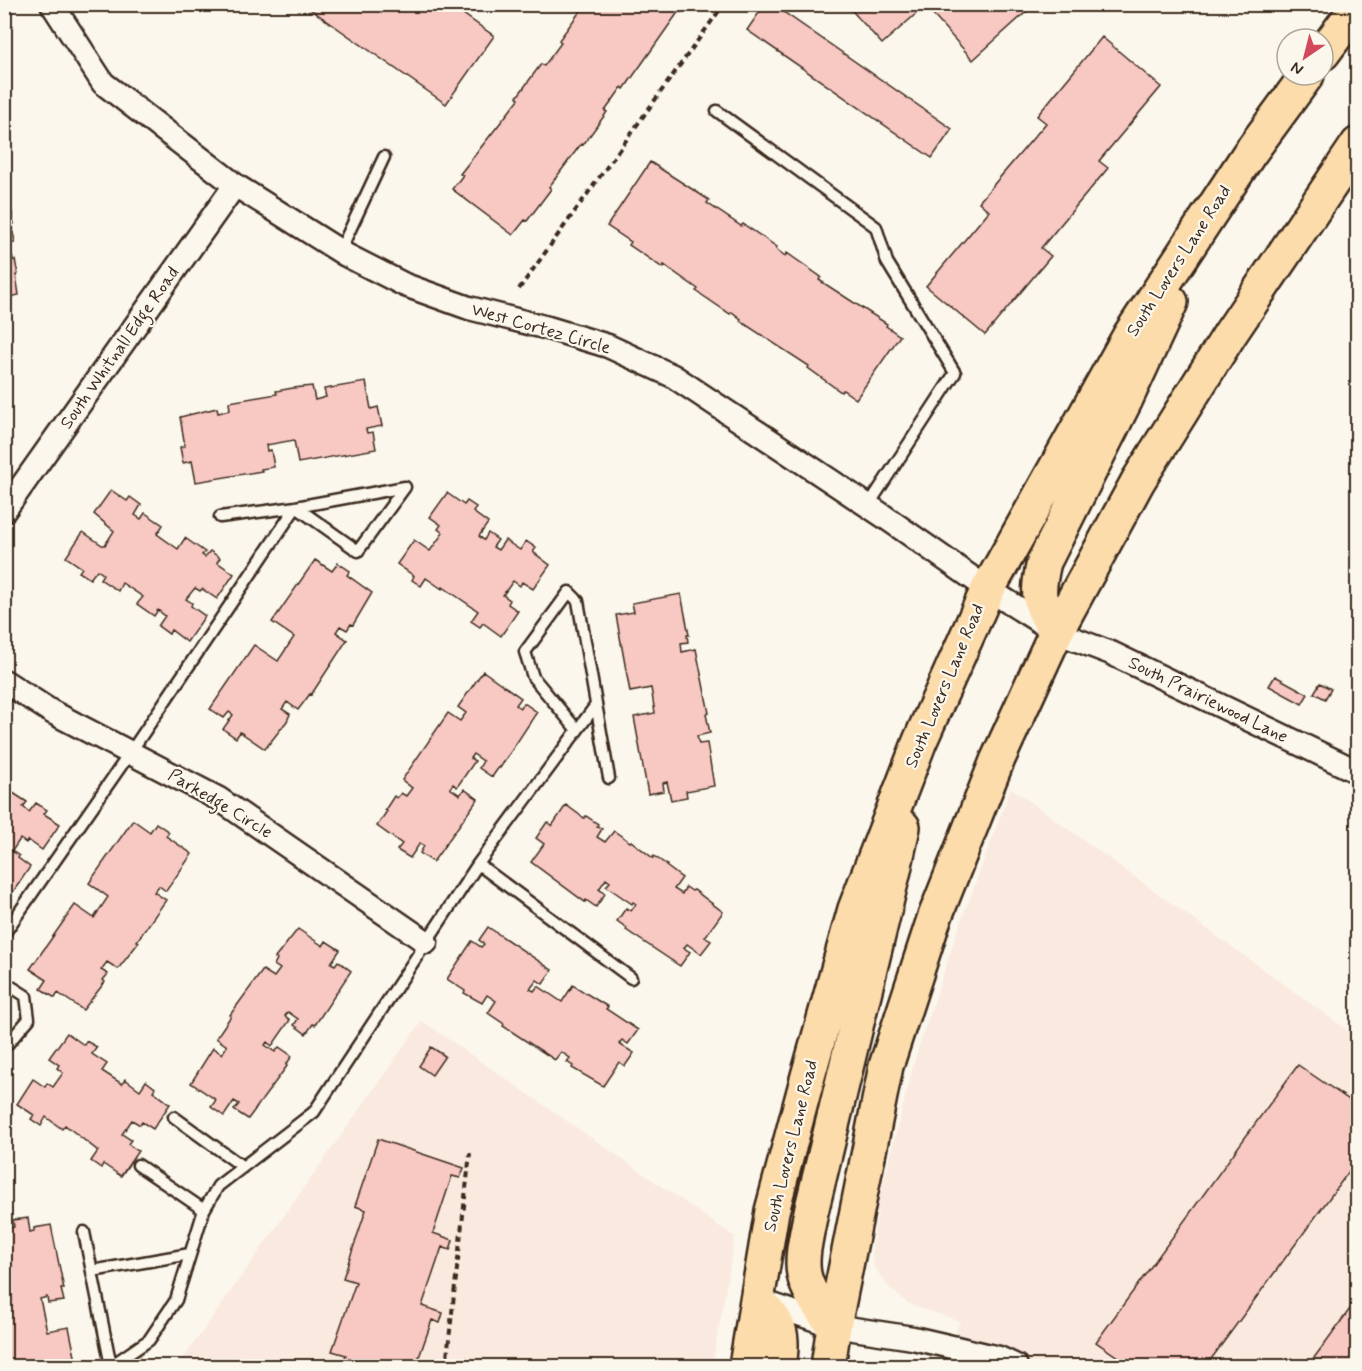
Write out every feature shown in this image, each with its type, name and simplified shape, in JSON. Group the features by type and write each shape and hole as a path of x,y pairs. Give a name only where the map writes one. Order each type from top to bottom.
{"main road":[{"path":"1335,36 1355,7"},
{"name":"South Lovers Lane Road","path":"746,1366 772,1211 855,909 920,741 988,589 1130,335 1249,154 1298,87"},
{"path":"828,1366 834,1326 890,1055 934,919 997,761 1056,632 1138,481 1230,334 1358,144"},
{"path":"1056,632 1045,614 1040,598 1038,586 1044,562 1151,348 1205,220"},
{"path":"834,1326 806,1285 802,1269 802,1254 894,870 920,741"},
{"path":"757,1300 774,1316 780,1330 779,1366"}],"street":[{"name":"West Cortez Circle","path":"52,4 103,83 235,185 340,251 405,285 469,308 608,346 673,376 988,589 1056,632"},
{"name":"South Whitnall Edge Road","path":"4,511 235,185"},
{"name":"South Prairiewood Lane","path":"1056,632 1111,653 1358,772"},
{"name":"Parkedge Circle","path":"4,681 52,712 219,799 426,942"},
{"path":"757,1300 834,1326 914,1338 999,1358 1016,1366"}],"lane":[{"path":"717,111 876,227 887,262 956,374 868,506"},
{"path":"340,251 384,158"},
{"path":"220,517 296,507 405,487 358,551 296,507"},
{"path":"4,934 130,753 296,507"},
{"path":"577,730 533,677 525,652 569,592 578,601 609,778"},
{"path":"84,1232 111,1366 149,1340 176,1300 204,1210 218,1186 314,1112 478,864 596,705"},
{"path":"478,864 631,978"},
{"path":"4,982 26,996 29,1019 4,1048"},
{"path":"174,1117 243,1167"},
{"path":"138,1165 204,1210"},
{"path":"92,1271 190,1254"}],"path":[{"path":"519,289 724,4"},
{"path":"446,1366 470,1153"}],"shaded area":[{"path":"1011,788 1357,1037 1357,1366 943,1366 960,1321 906,1302 887,1285 873,1265 872,1249 880,1196 915,1059 960,924"},
{"path":"422,1021 735,1237 712,1366 178,1366"}],"building":[{"path":"303,4 449,4 494,36 446,104"},
{"path":"588,4 687,4 681,12 679,11 624,89 622,87 605,111 607,112 549,187 551,189 527,221 525,220 513,235 452,189 463,175 460,174 519,99 517,97 541,64 544,66 561,43 559,40 584,6 586,8"},
{"path":"765,4 772,4 952,129 932,158 747,30"},
{"path":"846,4 1035,4 973,60 925,6 882,44"},
{"path":"1102,37 1161,87 1099,161 1108,168 1041,248 1051,256 985,335 926,286 989,211 979,202 1046,123 1037,116"},
{"path":"650,162 709,200 707,203 741,226 743,224 777,247 776,249 785,256 787,253 821,277 819,280 887,324 886,326 900,336 856,399 843,390 841,392 808,368 809,366 740,321 741,319 732,312 730,314 696,291 698,289 664,265 663,268 629,245 631,242 607,226"},
{"path":"4,179 8,208 11,208 14,224 12,224 15,243 4,245"},
{"path":"12,255 18,274 16,275 19,295 4,298 4,256"},
{"path":"366,382 371,409 378,407 382,426 366,429 367,433 373,432 376,449 298,463 294,440 266,445 267,451 271,450 274,467 196,482 192,461 183,463 180,447 185,446 180,417 217,408 218,413 230,410 229,402 277,394 276,391 293,388 312,386 315,400 326,397 324,389"},
{"path":"111,490 127,501 130,497 141,505 135,515 141,519 145,513 163,525 157,534 178,549 185,538 205,552 202,555 205,557 210,551 220,558 217,562 234,574 217,599 202,589 200,591 195,588 186,599 192,603 191,606 205,616 187,642 171,630 169,634 158,626 165,616 158,610 154,616 137,604 143,597 122,583 118,591 100,579 103,574 97,570 90,579 79,572 82,568 66,557 83,532 105,545 114,531 94,514"},
{"path":"447,493 464,505 467,501 476,507 473,512 488,523 479,536 484,540 488,533 498,540 493,547 498,550 505,540 520,550 526,541 536,548 533,552 550,565 533,589 522,582 520,586 513,581 503,595 510,600 508,604 518,611 501,636 483,623 480,627 471,621 478,611 426,578 421,586 412,580 414,576 397,564 414,540 430,551 443,533 438,529 441,525 430,517"},
{"path":"315,560 332,571 338,563 350,571 347,575 372,593 353,625 351,624 347,630 340,626 336,632 347,640 311,695 298,710 287,702 282,709 290,714 265,749 240,732 236,738 223,729 233,715 229,712 224,718 210,709 254,645 278,661 294,637 272,622"},
{"path":"681,594 689,635 687,635 688,642 681,643 682,652 696,649 709,713 706,714 710,733 697,736 699,744 707,743 714,786 686,791 687,797 671,800 667,782 663,783 664,791 648,794 634,717 655,713 651,688 630,692 616,615 634,612 632,603"},
{"path":"483,671 521,698 516,705 520,708 524,703 537,712 492,777 479,768 483,761 473,754 470,758 475,761 457,787 453,784 450,788 460,795 464,789 478,799 433,862 420,853 424,846 420,843 410,858 397,850 402,844 377,826 394,796 397,798 401,793 406,796 412,788 402,780 448,713 460,721 466,713 458,707"},
{"path":"1275,676 1308,694 1302,704 1269,686"},
{"path":"1320,683 1331,689 1325,699 1314,693"},
{"path":"10,791 27,802 23,807 29,812 36,803 47,810 44,814 60,824 42,850 28,840 26,843 20,839 12,851 30,867 13,892 4,886 4,798"},
{"path":"566,805 584,818 586,816 598,824 597,826 602,829 597,837 605,842 614,831 631,841 682,878 674,889 682,894 686,887 694,890 723,912 705,937 711,941 701,954 687,944 684,948 690,952 680,966 626,930 627,928 617,921 626,908 631,911 636,904 633,902 632,904 606,886 610,882 606,879 599,889 605,894 596,907 586,900 585,902 531,862 544,844 536,838 547,822 552,826"},
{"path":"133,820 150,832 156,823 169,832 166,836 192,854 166,891 159,886 154,892 166,900 137,941 139,942 118,969 107,962 101,970 108,974 103,980 105,982 83,1010 58,993 55,998 41,989 47,980 30,969 75,905 94,918 108,897 89,883"},
{"path":"488,927 552,970 543,984 537,980 530,989 534,991 538,986 562,1002 573,985 608,1007 606,1009 638,1030 628,1044 622,1040 619,1044 634,1053 625,1066 619,1062 603,1086 572,1068 573,1066 567,1062 570,1058 561,1052 555,1060 503,1026 504,1024 488,1013 496,1001 487,995 482,1003 464,993 465,991 447,979 472,941 481,947 484,944 479,940"},
{"path":"298,929 323,946 326,941 340,950 331,963 335,965 338,961 351,971 315,1025 313,1024 306,1034 294,1025 298,1019 288,1012 285,1016 290,1020 272,1046 267,1042 265,1045 275,1052 279,1047 292,1056 287,1066 248,1119 234,1110 239,1104 234,1101 224,1116 211,1107 216,1100 191,1083 213,1048 222,1054 227,1046 216,1038 263,970 274,977 280,969 274,965 277,959 275,958"},
{"path":"67,1033 84,1045 86,1041 97,1047 92,1054 107,1064 102,1071 122,1084 125,1079 140,1090 146,1081 155,1088 153,1091 170,1104 153,1129 142,1122 140,1125 132,1120 122,1134 131,1140 128,1144 138,1151 121,1176 103,1164 101,1168 91,1161 98,1151 65,1125 62,1129 46,1117 41,1126 31,1119 34,1115 17,1104 33,1079 45,1087 47,1083 53,1087 63,1073 57,1068 59,1065 49,1058"},
{"path":"431,1047 445,1056 432,1075 419,1066"},
{"path":"1298,1065 1358,1106 1358,1159 1206,1366 1131,1366 1096,1342"},
{"path":"378,1139 464,1168 460,1178 452,1176 433,1233 453,1240 450,1250 442,1247 422,1306 443,1313 440,1323 432,1320 416,1366 342,1366 346,1355 332,1351 356,1282 343,1278 366,1210 355,1206"},
{"path":"28,1218 30,1232 34,1231 34,1228 51,1225 64,1289 61,1289 64,1301 48,1303 47,1297 40,1299 47,1331 69,1327 77,1366 4,1366 4,1229 14,1227 13,1220"},
{"path":"1358,1298 1358,1366 1308,1366"}]}
